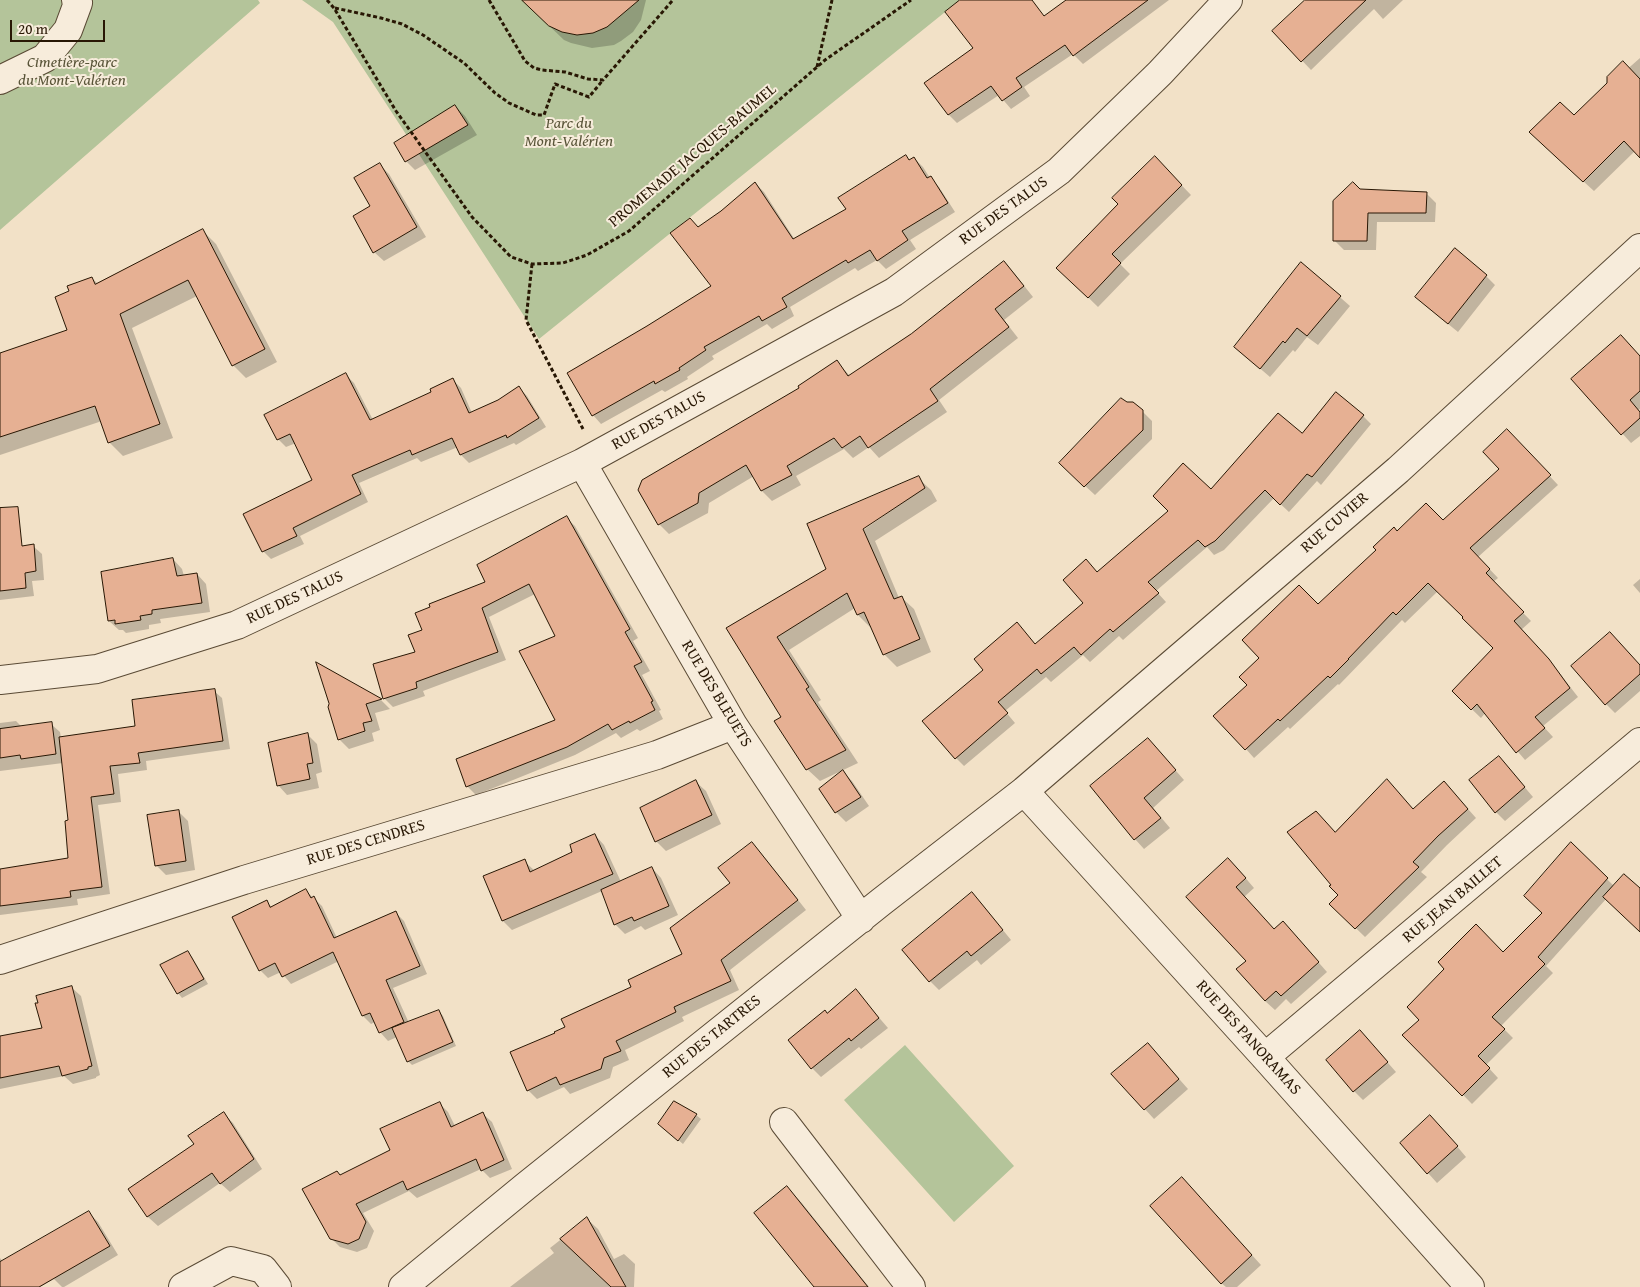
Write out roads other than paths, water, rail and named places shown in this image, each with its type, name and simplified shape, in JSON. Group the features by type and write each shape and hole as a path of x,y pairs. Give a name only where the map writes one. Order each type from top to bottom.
{"street":[{"path":"0,80 45,58 68,30 78,3 76,0"},
{"name":"RUE DES TALUS","path":"0,680 97,669 237,624 582,463 894,292 1059,171 1160,73 1228,0"},
{"name":"RUE CUVIER","path":"1024,791 1398,470 1640,248"},
{"name":"RUE DES BLEUETS","path":"582,463 732,725 861,919"},
{"name":"RUE DES CENDRES","path":"0,960 244,880 657,755 732,725"},
{"name":"RUE JEAN BAILLET","path":"1265,1057 1640,742"},
{"name":"RUE DES TARTRES","path":"403,1287 541,1174 1024,791"},
{"name":"RUE DES PANORAMAS","path":"1024,791 1470,1287"},
{"path":"784,1122 911,1287"},
{"path":"183,1287 231,1261 263,1269 277,1287"}],"park label":[{"name":"Cimetière-parc du Mont-Valérien","path":"72,72"},
{"name":"Parc du Mont-Valérien","path":"569,133"}]}
